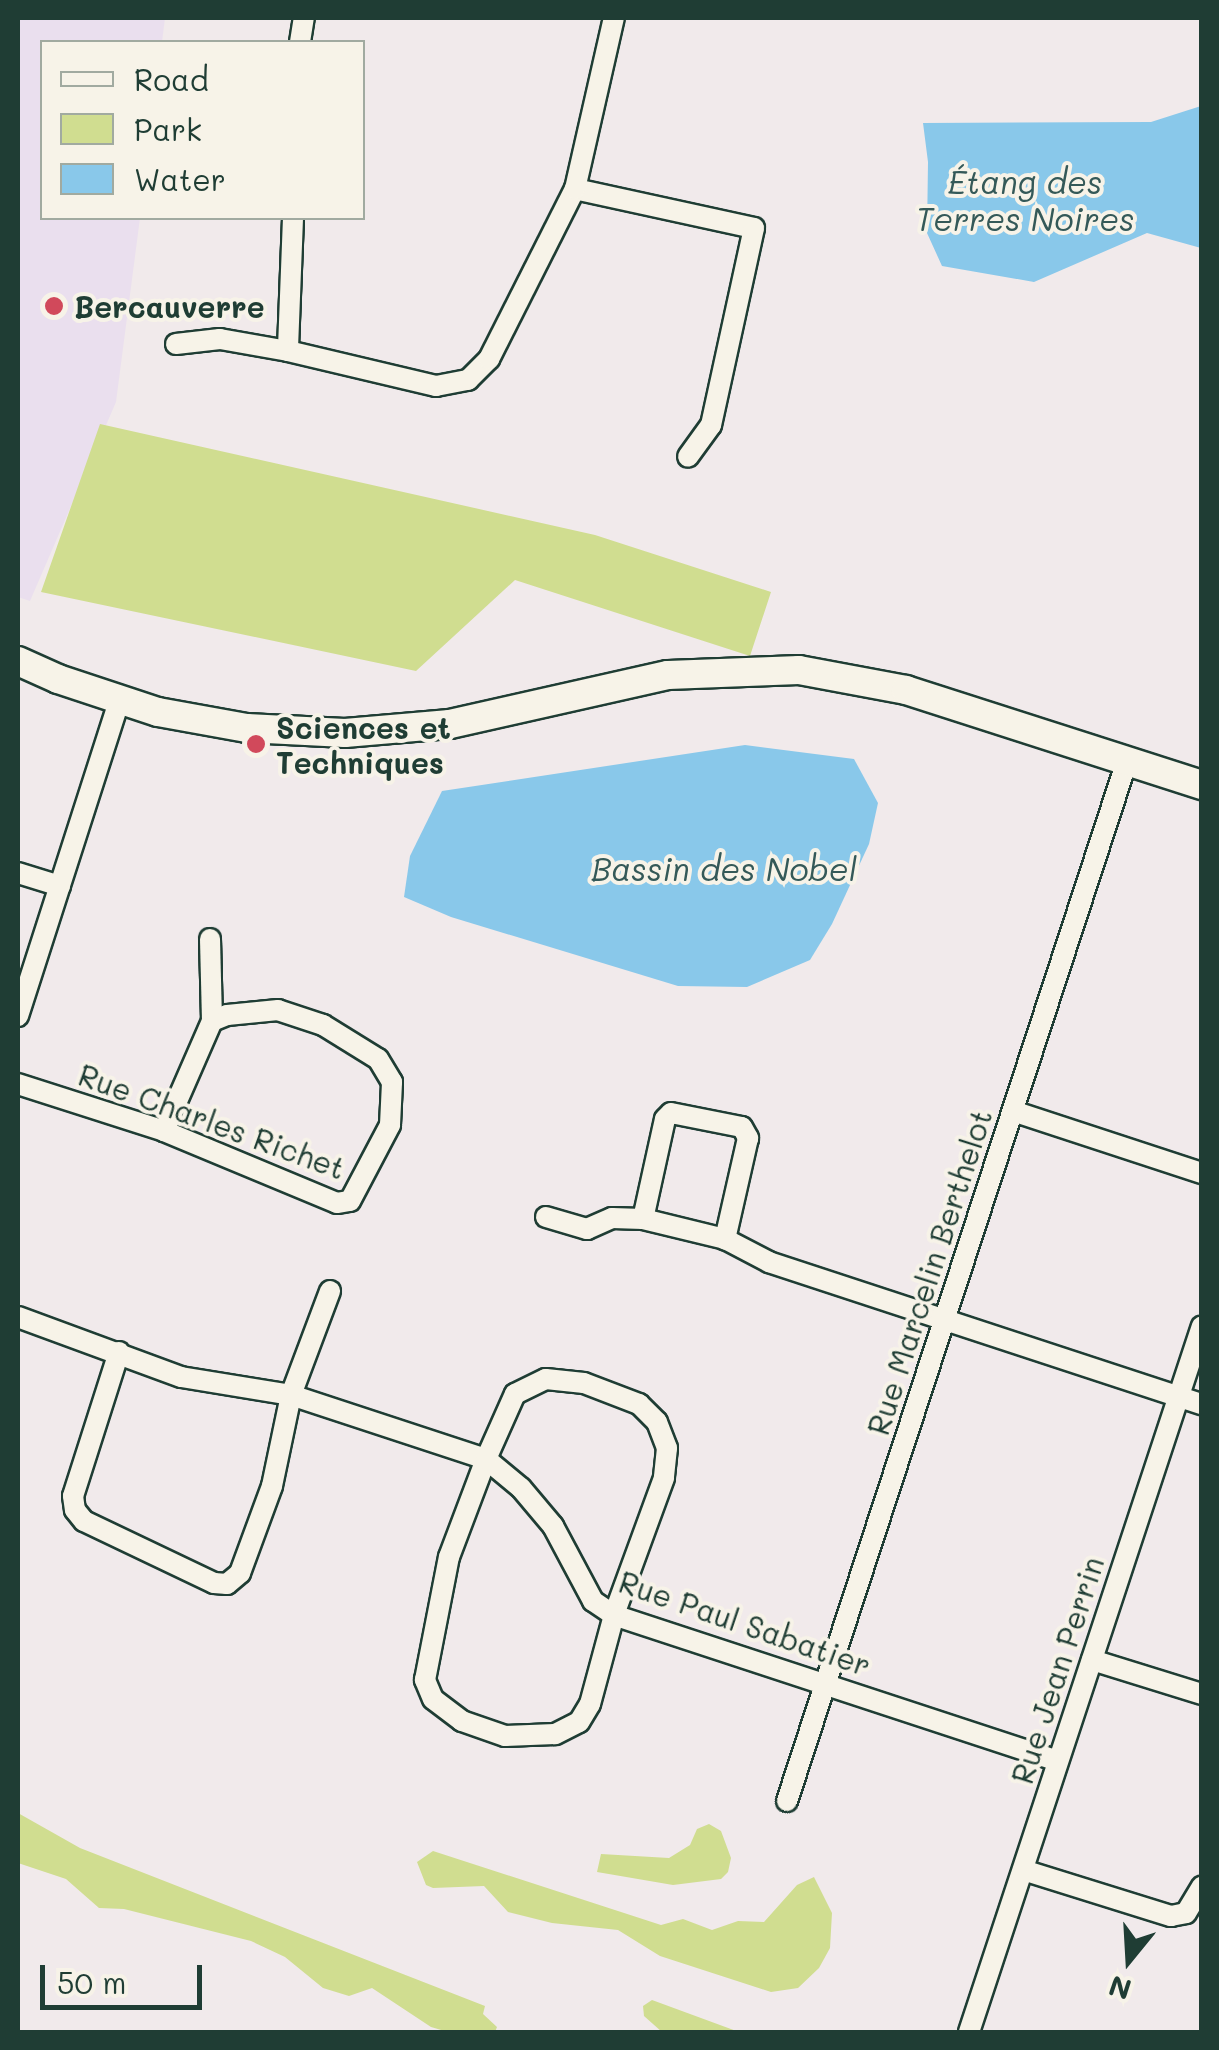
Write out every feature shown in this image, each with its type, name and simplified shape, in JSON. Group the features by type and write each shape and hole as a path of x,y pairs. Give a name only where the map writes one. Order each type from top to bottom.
{"street":[{"path":"176,344 220,338 436,386 468,380 489,359 575,189 614,18"},
{"path":"575,189 754,228 711,425 688,457"},
{"path":"288,351 293,220"},
{"path":"18,660 119,701 248,728 384,732 467,720 668,675 799,670 906,690 1202,786"},
{"path":"18,1016 119,701"},
{"name":"Rue Marcelin Berthelot","path":"788,1800 1127,762"},
{"path":"18,873 60,886"},
{"path":"164,1131 208,1029 210,939"},
{"name":"Rue Charles Richet","path":"18,1084 164,1131 337,1204 350,1202 390,1125 392,1082 378,1059 323,1025 278,1010 227,1015 208,1029"},
{"path":"1014,1110 1202,1173"},
{"path":"642,1220 665,1119 670,1113 742,1127 748,1130 748,1138 725,1239"},
{"path":"546,1218 588,1228 612,1218 642,1220 725,1239 769,1262 1202,1404"},
{"path":"119,1352 73,1496 74,1510 84,1520 214,1583 226,1584 240,1573 272,1486 290,1395 330,1291"},
{"name":"Rue Paul Sabatier","path":"18,1317 181,1377 290,1395 486,1459 521,1488 554,1526 593,1601 614,1615 1058,1761"},
{"name":"Rue Jean Perrin","path":"968,2032 1202,1326"},
{"path":"546,1379 584,1383 639,1404 657,1422 667,1448 664,1478 614,1615 590,1704 579,1722 555,1734 505,1736 462,1721 433,1699 425,1680 449,1558 486,1459 515,1394 546,1379"},
{"path":"1092,1660 1202,1694"},
{"path":"1022,1870 1171,1916 1186,1913 1202,1886"}],"shaded area":[{"path":"18,18 165,18 162,40 40,40 40,220 140,220 116,402 30,601 18,597"}],"green space":[{"path":"100,424 595,535 771,592 750,656 515,580 416,671 41,592"},
{"path":"18,1813 80,1848 485,2006 483,2014 497,2027 495,2032 448,2032 431,2027 372,1988 349,1996 323,1988 285,1957 251,1941 124,1909 99,1908 66,1879 18,1863"},
{"path":"709,1824 721,1831 731,1858 728,1872 721,1879 673,1885 597,1872 601,1854 669,1858 690,1845 697,1829"},
{"path":"433,1851 661,1925 683,1919 712,1930 738,1921 764,1922 797,1885 814,1877 832,1913 830,1948 819,1968 798,1988 771,1992 660,1956 618,1930 552,1923 508,1912 484,1886 433,1888 426,1885 417,1862"},
{"path":"652,2000 739,2032 662,2032 644,2016 643,2006"}],"water":[{"name":"Étang des Terres Noires","path":"1201,106 1201,248 1147,233 1034,282 942,266 927,233 928,162 923,123 1151,122"},
{"name":"Bassin des Nobel","path":"745,745 854,759 878,803 869,844 832,924 810,960 747,987 678,986 451,917 404,897 410,856 442,791"}],"place":[{"name":"Bercauverre","path":"54,306"},
{"name":"Sciences et Techniques","path":"256,744"}]}
